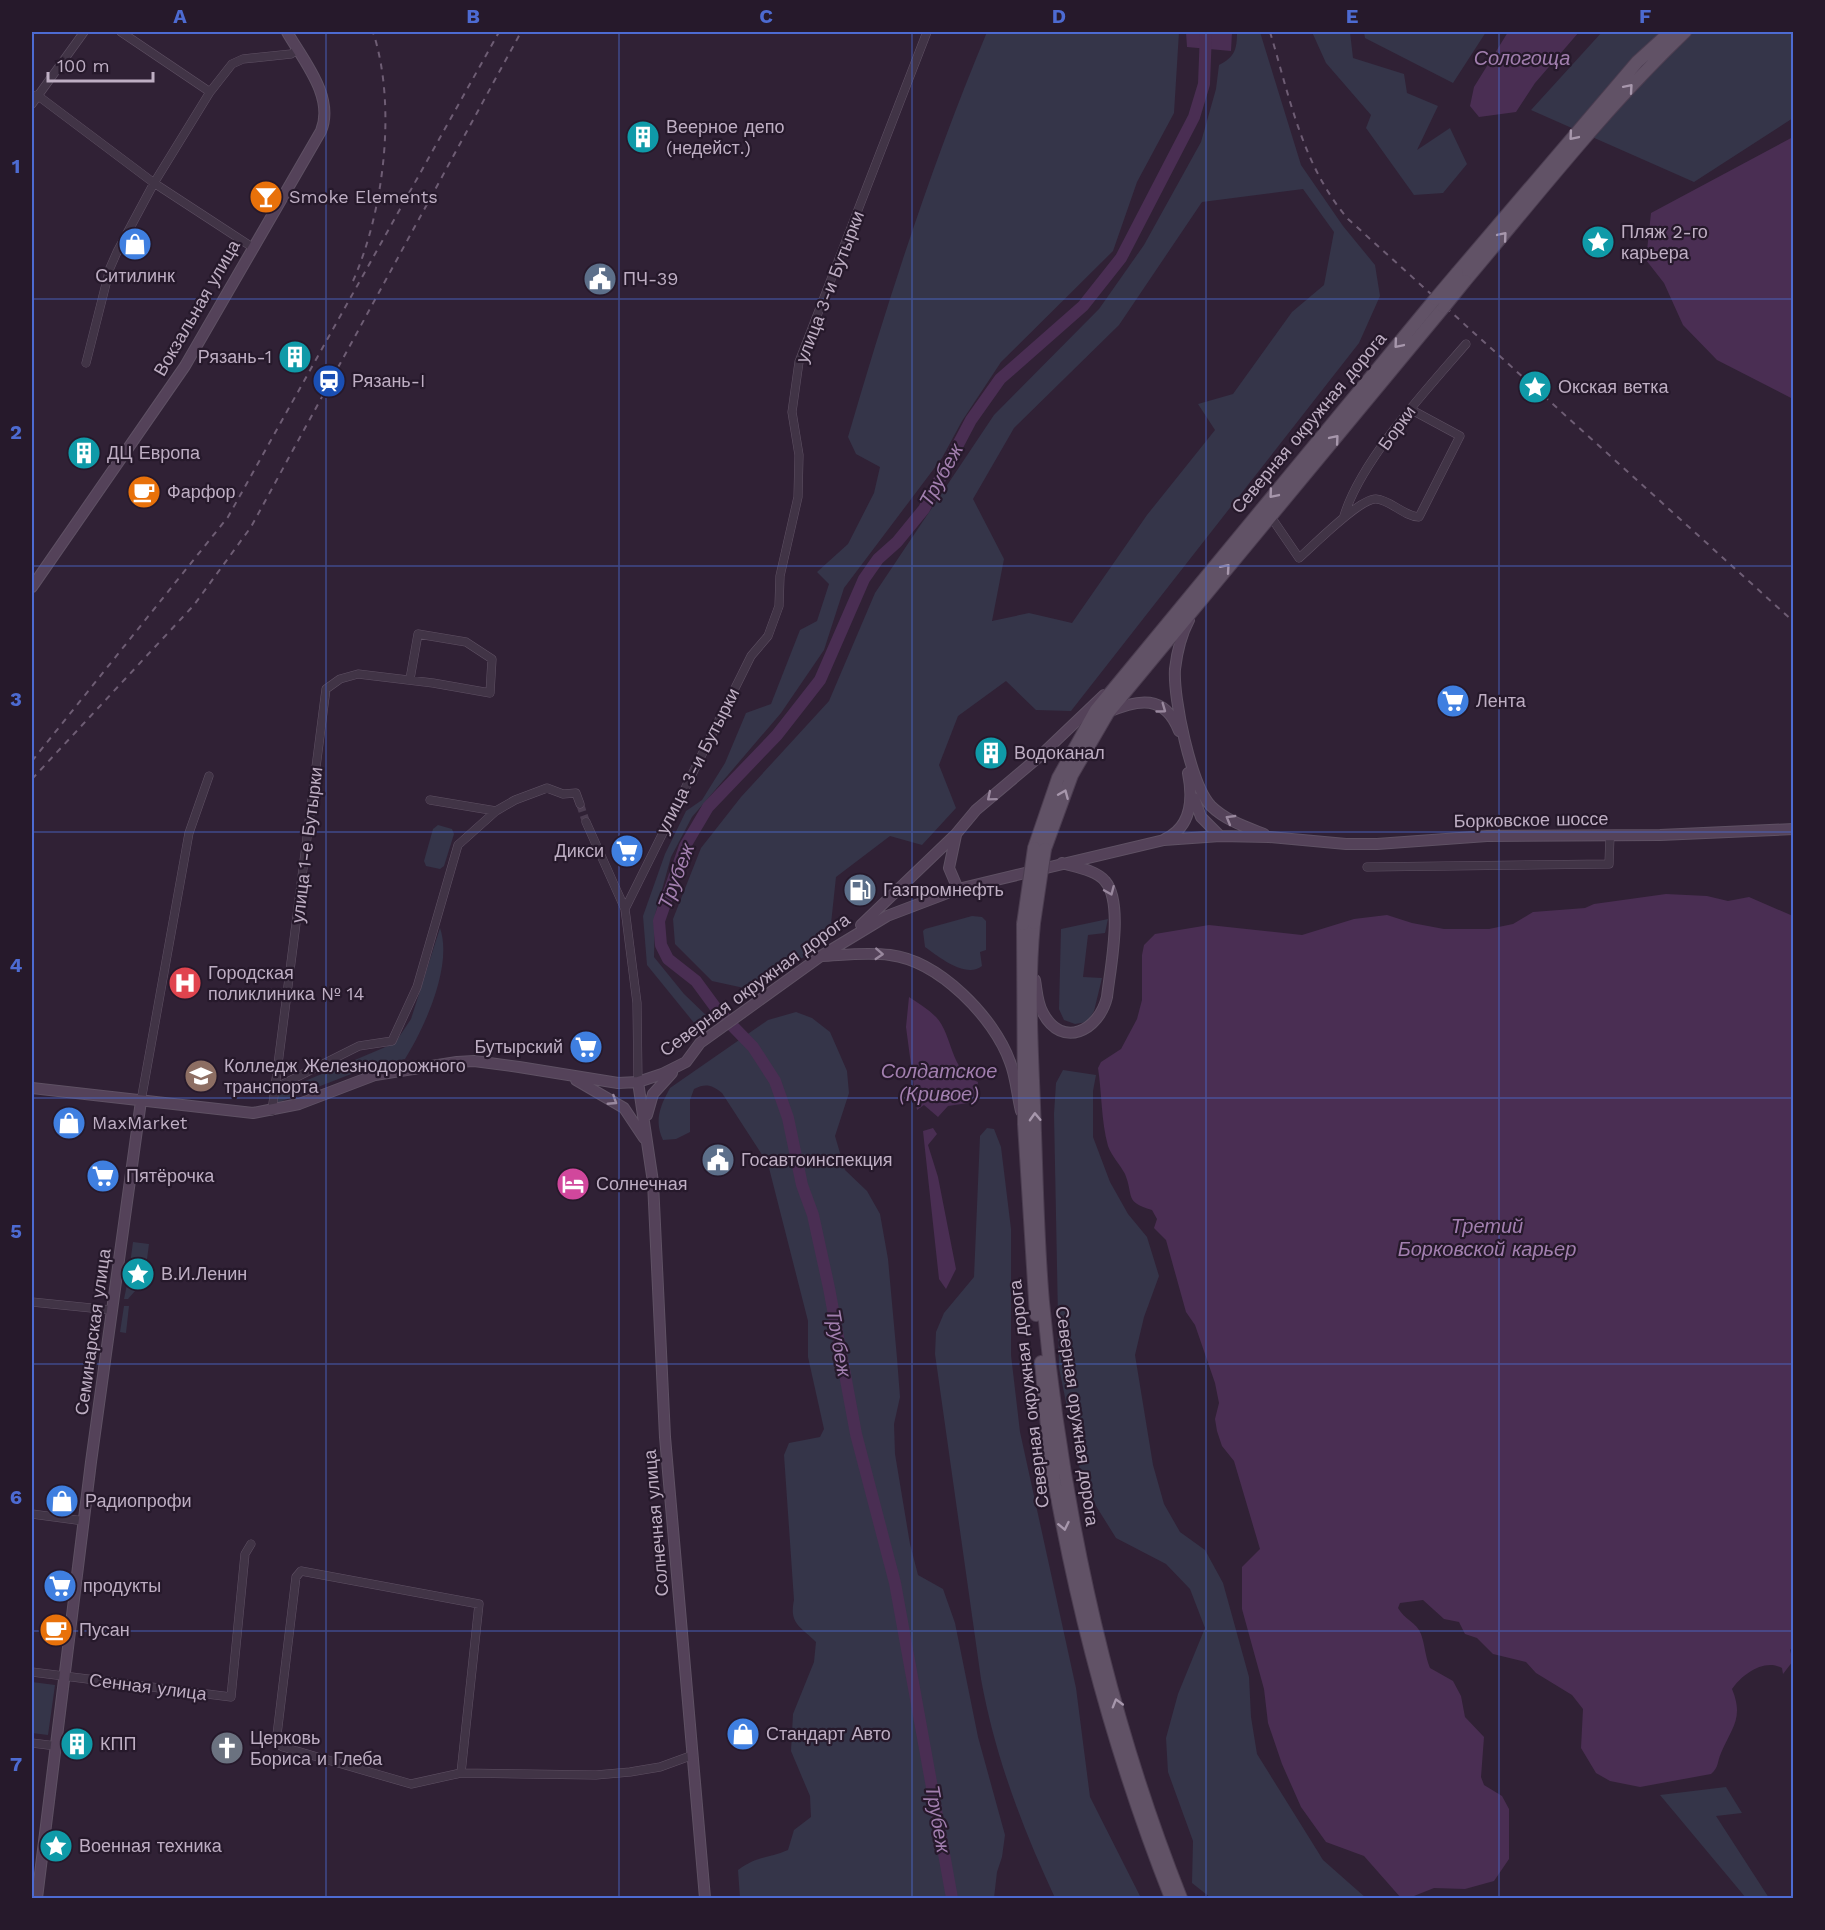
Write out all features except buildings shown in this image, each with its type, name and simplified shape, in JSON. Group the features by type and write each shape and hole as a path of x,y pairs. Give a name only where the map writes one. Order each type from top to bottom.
{"main road":[{"name":"Вокзальная улица","path":"32,587 185,366 324,123 322,96 287,32"},
{"name":"Северная окружная дорога","path":"1040,849 1072,775 1108,712 1271,517 1440,303 1637,62 1670,32"},
{"name":"Северная окружная дорога","path":"1461,277 1629,88 1685,32"},
{"name":"Северная окружная дорога","path":"1171,1899 1125,1767 1084,1629 1054,1478 1032,1284 1024,1124 1028,924 1047,806 1062,770 1087,725 1113,688 1440,303"},
{"path":"1201,598 1184,630 1175,670 1180,714 1193,771 1200,790 1211,805 1240,824 1269,837"},
{"path":"853,935 956,834 976,810 1040,756 1086,710 1113,688"},
{"path":"1108,712 1133,702 1152,703 1161,707 1174,720 1190,785 1201,817 1220,836"},
{"path":"1164,840 1174,836 1189,813 1190,785"},
{"name":"Борковское шоссе","path":"1269,837 1346,844 1487,836 1610,835 1794,829"},
{"path":"956,834 949,868 958,889"},
{"name":"Северная окружная дорога","path":"638,1082 662,1074 686,1062 700,1043 757,1002 853,935 896,913 958,889 1164,840 1220,836 1269,837"},
{"path":"1031,958 1039,1004 1050,1023 1072,1032 1083,1031 1095,1023 1104,1012 1107,997 1114,901 1105,881 1096,874 1062,863"},
{"name":"Северная оружная дорога","path":"1028,924 1031,958 1039,1242 1046,1336 1061,1452 1095,1624 1134,1761 1181,1899"},
{"path":"821,957 872,953 892,955 926,966 958,990 1004,1047 1011,1064 1024,1124"},
{"path":"32,1088 253,1113 299,1104 375,1075 457,1062 485,1062 618,1083 638,1082"},
{"path":"645,1129 649,1103 653,1094 667,1077 686,1062"},
{"name":"Солнечная улица","path":"564,1075 624,1108 648,1144"},
{"name":"Солнечная улица","path":"638,1082 653,1182 665,1437 705,1899"},
{"name":"Семинарская улица","path":"37,1899 111,1310 141,1101"}],"street":[{"path":"32,104 84,32"},
{"path":"121,32 210,92"},
{"name":"улица 3-и Бутырки","path":"625,909 751,656 768,636 779,606 780,576 798,497 799,455 792,412 799,362 927,32"},
{"path":"86,363 110,268 117,252 154,183 210,92 232,64 243,58 291,54 297,50"},
{"path":"37,95 154,183 252,247"},
{"name":"Борки","path":"1343,520 1351,492 1410,409 1466,344"},
{"path":"1271,517 1299,558 1360,503 1376,499 1415,517 1422,514 1460,436 1410,409"},
{"name":"улица 1-е Бутырки","path":"272,1111 326,689 340,679 358,674 490,693 492,659 466,642 417,634 410,680"},
{"name":"Семинарская улица","path":"141,1101 189,833 209,776"},
{"path":"275,1088 359,1046 392,1041 417,987 458,845 496,811 515,800 548,788 563,794 576,793 580,804"},
{"path":"430,800 496,811"},
{"path":"587,825 625,909 637,1003 638,1082"},
{"path":"1367,867 1609,864 1610,835"},
{"path":"32,1302 111,1310"},
{"path":"32,1514 84,1521"},
{"name":"Сенная улица","path":"32,1672 231,1697 245,1554 251,1544"},
{"path":"461,1773 479,1605 301,1571 296,1577 276,1743 411,1784 461,1773 619,1773 660,1767 693,1755"},
{"path":"32,1743 56,1746"}],"shaded area":[{"path":"987,32 1179,32 1174,113 1137,182 1113,251 1001,362 962,421 942,458 844,588 824,650 781,713 692,817 671,857 655,915 654,957 684,994 709,1018 699,1029 647,965 643,916 665,854 686,811 702,800 725,763 746,713 771,704 800,630 817,621 829,584 817,572 848,544 874,493 880,467 856,454 848,437 912,232"},
{"path":"1237,32 1260,32 1301,165 1343,226 1375,265 1380,296 1359,343 1071,711 1036,710 1006,681 958,716 939,765 956,808 922,845 890,836 836,877 830,933 806,956 744,988 712,981 675,944 673,919 701,848 741,797 829,701 875,593 994,415 1099,309 1144,245 1201,142 1216,89 1219,65 1232,56 1236,48","holes":["1303,189 1334,232 1324,285 1292,312 1233,394 1198,404 1215,430 1147,515 1072,623 1029,613 992,621 1004,559 973,499 1014,428 1119,325 1202,202"]},
{"path":"1312,32 1350,32 1353,58 1404,74 1407,93 1438,106 1417,150 1450,128 1467,164 1443,193 1414,195 1366,128 1371,115 1326,63"},
{"path":"1364,32 1486,32 1453,83 1365,38"},
{"path":"1602,32 1793,32 1793,118 1694,182 1531,110"},
{"path":"438,825 452,829 454,834 444,866 440,869 426,866 424,861 433,829"},
{"path":"972,916 982,917 986,921 986,950 980,952 982,966 968,970 961,968 945,961 925,947 923,931 925,929"},
{"path":"1108,919 1105,933 1088,935 1083,977 1102,978 1094,1011 1087,1022 1075,1024 1064,1020 1059,1009 1061,929"},
{"path":"440,928 443,960 440,977 421,1030 405,1059 369,1067 277,1103 279,1092 395,1043 411,1019"},
{"path":"796,1012 812,1018 830,1032 847,1071 849,1093 835,1136 845,1170 867,1191 880,1214 888,1259 900,1397 894,1424 895,1454 910,1544 918,1575 943,1589 955,1623 978,1737 1005,1835 994,1898 740,1898 738,1870 757,1859 788,1850 794,1830 811,1817 810,1796 791,1751 793,1714 814,1662 816,1642 797,1624 793,1614 784,1455 789,1443 820,1437 824,1429 808,1357 808,1321 768,1164 722,1093 712,1087 702,1086 694,1089 690,1100 690,1132 676,1139 663,1140 659,1120 663,1101 670,1088 768,1020"},
{"path":"1063,1070 1096,1075 1093,1091 1093,1137 1110,1182 1128,1214 1147,1237 1159,1276 1144,1317 1135,1355 1153,1465 1164,1504 1180,1532 1205,1550 1223,1583 1249,1677 1251,1717 1257,1754 1323,1860 1366,1898 1211,1898 1192,1883 1193,1841 1168,1772 1166,1738 1178,1694 1205,1628 1190,1589 1166,1564 1116,1538 1083,1485 1059,1368 1054,1114 1056,1083"},
{"path":"987,1128 994,1129 1001,1147 1011,1229 1011,1355 1020,1432 1076,1688 1090,1797 1141,1898 1055,1898 1031,1845 1011,1791 994,1736 981,1679 935,1354 936,1332 944,1313 974,1277 980,1136"},
{"path":"133,1242 149,1244 146,1267 130,1264"},
{"path":"128,1280 143,1282 128,1299 124,1299"},
{"path":"124,1306 129,1306 126,1333 120,1332"},
{"path":"32,1682 55,1685 48,1735 32,1733"},
{"path":"1726,1787 1742,1813 1716,1816 1769,1898 1746,1898 1660,1795"}],"water":[{"path":"1186,32 1232,32 1231,51 1187,47"},
{"name":"Сологоща","path":"1508,32 1579,32 1535,83 1516,112 1479,117 1470,106 1474,87"},
{"path":"1793,137 1793,399 1717,360 1683,325 1664,283 1646,260 1651,213"},
{"name":"Третий Борковской карьер","path":"1666,894 1707,896 1728,901 1749,897 1793,916 1794,1645 1790,1650 1793,1661 1783,1674 1782,1668 1775,1665 1754,1669 1732,1689 1737,1715 1717,1767 1711,1774 1640,1787 1610,1781 1596,1773 1581,1748 1583,1709 1572,1695 1536,1673 1526,1662 1493,1654 1477,1638 1465,1634 1459,1622 1444,1619 1423,1600 1400,1603 1398,1608 1421,1634 1430,1668 1453,1681 1461,1696 1465,1717 1484,1737 1481,1777 1484,1785 1502,1796 1509,1809 1509,1859 1494,1881 1465,1889 1434,1888 1409,1898 1401,1898 1364,1856 1326,1842 1301,1807 1282,1764 1268,1723 1264,1689 1242,1609 1242,1567 1260,1549 1234,1461 1222,1446 1217,1431 1215,1419 1219,1403 1215,1383 1195,1325 1186,1312 1166,1240 1154,1228 1157,1219 1152,1210 1137,1204 1131,1197 1125,1174 1108,1146 1098,1068 1101,1062 1121,1049 1137,1019 1142,1000 1144,945 1155,934 1209,925 1302,935 1354,919 1387,915 1412,923 1444,929 1489,929 1513,924 1533,912 1585,908 1594,904"},
{"name":"Солдатское (Кривое)","path":"909,997 936,1017 946,1033 962,1070 978,1082 975,1102 948,1106 938,1117 924,1105 917,1110 906,1027"},
{"path":"933,1128 937,1134 928,1145 938,1177 956,1269 946,1289 939,1279 923,1131"}],"waterway":[{"name":"Трубеж","path":"952,1898 895,1583 856,1434 829,1288 813,1215 802,1185 788,1118 775,1081 753,1047 718,1011 696,981 668,959 661,945 659,921 685,846 708,807 777,735 820,680 864,579 878,559 897,542 924,509 971,420 1000,379 1083,306 1121,258 1194,117 1204,84 1206,32"}],"tunnel":[{"path":"580,804 586,822"}],"railway":[{"path":"353,281 373,223 384,158 384,92 373,32"},
{"path":"32,761 228,517 499,32"},
{"path":"32,779 194,605 251,527 521,32"},
{"path":"1270,32 1291,106 1308,154 1332,198 1348,219 1794,622"}],"place":[{"name":"Веерное депо (недейст.)","path":"643,137"},
{"name":"Smoke Elements","path":"266,197"},
{"name":"Пляж 2-го карьера","path":"1598,242"},
{"name":"Ситилинк","path":"135,244"},
{"name":"ПЧ-39","path":"600,279"},
{"name":"Рязань-1","path":"295,357"},
{"name":"Рязань-I","path":"329,381"},
{"name":"Окская ветка","path":"1535,387"},
{"name":"ДЦ Европа","path":"84,453"},
{"name":"Фарфор","path":"144,492"},
{"name":"Лента","path":"1453,701"},
{"name":"Водоканал","path":"991,753"},
{"name":"Дикси","path":"627,851"},
{"name":"Газпромнефть","path":"860,890"},
{"name":"Городская поликлиника № 14","path":"185,983"},
{"name":"Бутырский","path":"586,1047"},
{"name":"Колледж Железнодорожного транспорта","path":"201,1076"},
{"name":"MaxMarket","path":"69,1123"},
{"name":"Госавтоинспекция","path":"718,1160"},
{"name":"Пятёрочка","path":"103,1176"},
{"name":"Солнечная","path":"573,1184"},
{"name":"В.И.Ленин","path":"138,1274"},
{"name":"Радиопрофи","path":"62,1501"},
{"name":"продукты","path":"60,1586"},
{"name":"Пусан","path":"56,1630"},
{"name":"Стандарт Авто","path":"743,1734"},
{"name":"КПП","path":"77,1744"},
{"name":"Церковь Бориса и Глеба","path":"227,1748"},
{"name":"Военная техника","path":"56,1846"}]}
